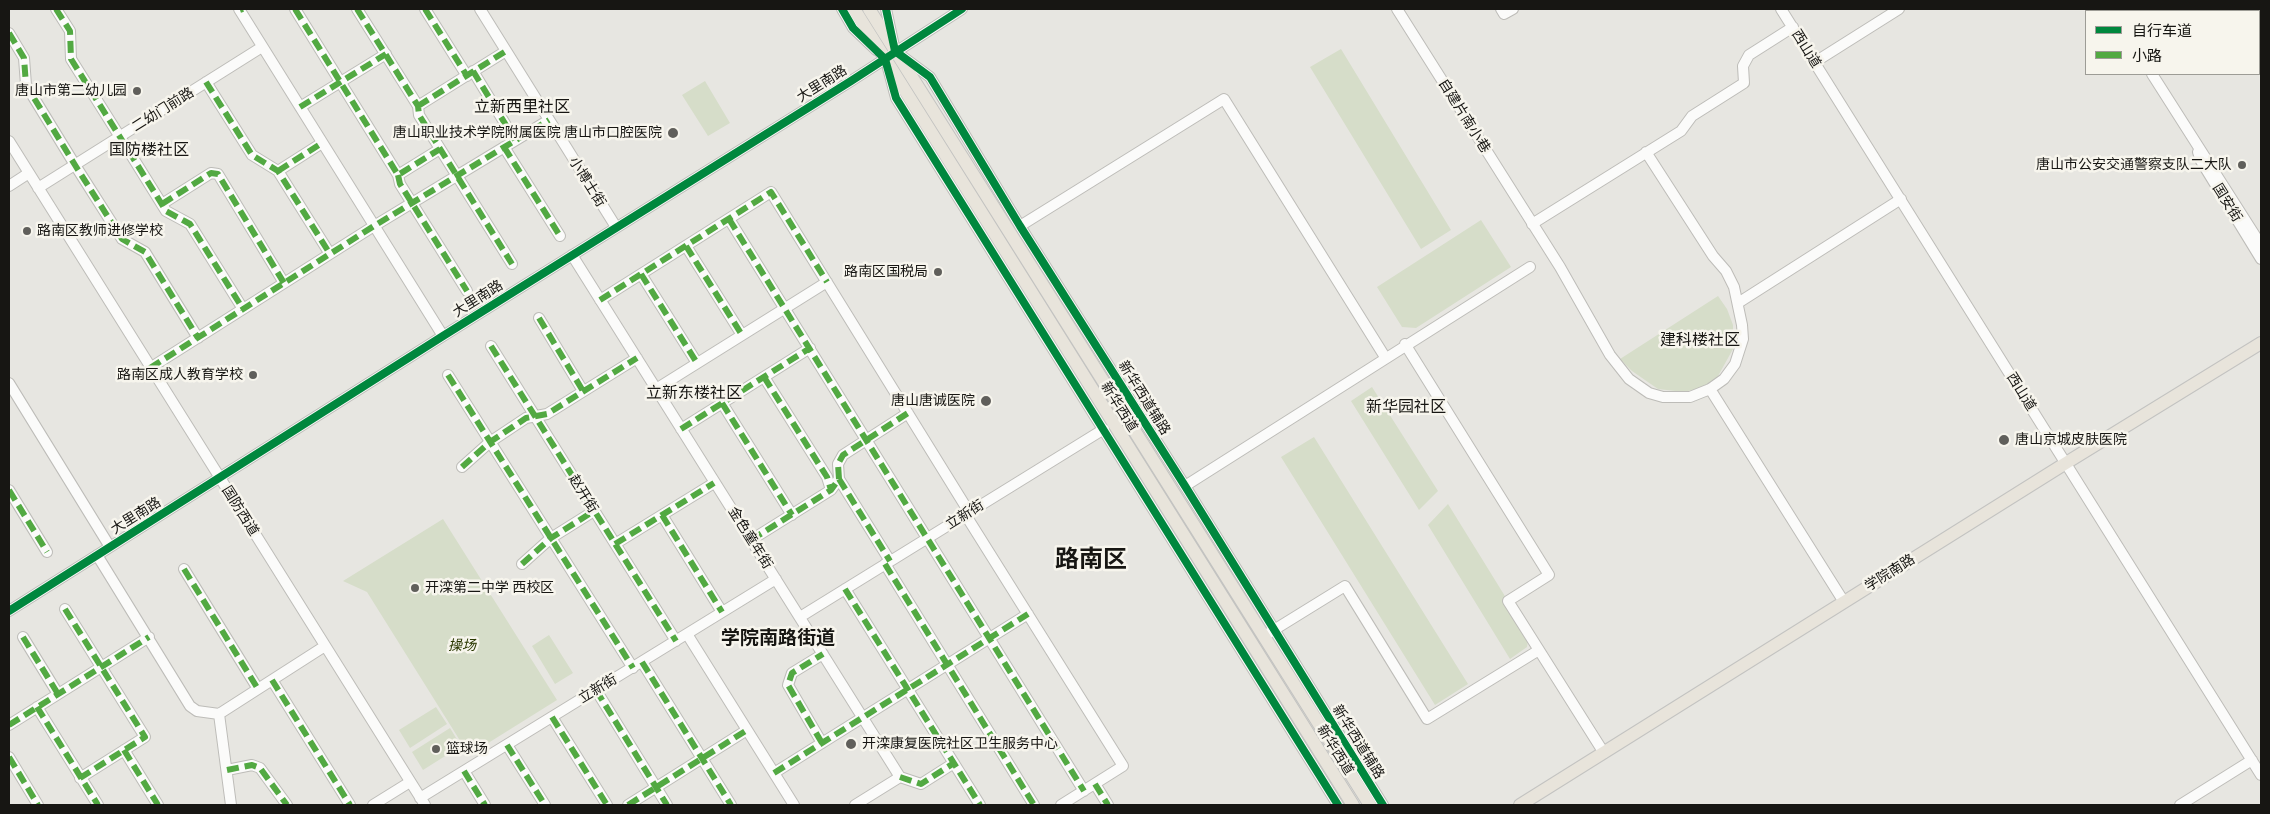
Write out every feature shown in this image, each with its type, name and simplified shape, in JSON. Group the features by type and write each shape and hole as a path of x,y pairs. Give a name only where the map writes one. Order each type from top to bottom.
{"main road":[{"name":"新华西道","path":"854,9 890,55 1268,633 1370,805"},
{"name":"新华西道","path":"869,9 890,55 1353,805"},
{"name":"学院南路","path":"1520,805 2261,342"}],"street":[{"path":"56,9 70,32 71,59 166,211 190,224 243,309"},
{"path":"241,9 262,47 442,336"},
{"path":"295,9 467,291"},
{"path":"359,9 418,106 419,115 512,264"},
{"path":"425,9 515,140"},
{"name":"小博士街","path":"480,9 616,227"},
{"name":"新华西道辅路","path":"842,9 853,28 890,55 930,77 1020,226 1185,486 1268,633 1383,805"},
{"path":"886,9 896,98 1338,805"},
{"name":"大里南路","path":"9,612 442,336 962,9"},
{"path":"1501,9 1504,14 1513,9"},
{"name":"西山道","path":"1781,9 2261,775"},
{"path":"1814,62 1899,9"},
{"name":"自建片南小巷","path":"1402,10 1560,267 1610,355 1629,379 1650,393 1662,397 1690,397 1710,389"},
{"path":"1532,224 1681,131 1692,116 1744,83 1743,66 1748,55 1793,27"},
{"path":"9,33 24,58 26,85 75,165 122,238 145,252 198,338"},
{"name":"二幼门前路","path":"38,188 262,47"},
{"path":"418,106 506,51"},
{"path":"300,107 386,54"},
{"name":"国安街","path":"2153,75 2196,146 2208,159 2261,245"},
{"path":"206,82 252,155 278,171 330,254"},
{"path":"1020,226 1224,98 1385,357"},
{"path":"150,368 374,226 549,120"},
{"name":"国防西道","path":"9,141 423,802"},
{"path":"278,171 322,143"},
{"name":"国安街","path":"2196,146 2201,161 2261,259"},
{"path":"504,147 560,236"},
{"path":"398,175 440,149"},
{"path":"1646,152 1713,256 1726,271 1734,288 1743,339 1741,350 1735,364 1724,378 1710,389 1844,602"},
{"path":"9,186 29,173"},
{"path":"162,204 211,173 218,174 284,283"},
{"path":"600,300 771,192 908,413 1028,614 1123,766 1061,805"},
{"path":"1738,303 1901,199"},
{"path":"730,218 1084,791"},
{"path":"686,246 742,335"},
{"name":"金色童年街","path":"572,255 900,777"},
{"path":"1185,486 1405,344 1530,267"},
{"path":"641,274 697,364"},
{"path":"656,389 827,282"},
{"path":"539,318 583,392"},
{"path":"1405,344 1550,575 1508,601 1604,753"},
{"name":"赵开街","path":"491,346 676,641"},
{"path":"681,430 810,348"},
{"path":"462,467 490,442 526,418 548,414 637,358"},
{"path":"448,375 633,668"},
{"path":"764,377 827,477 832,490"},
{"path":"9,382 110,547"},
{"path":"722,403 792,515"},
{"path":"908,413 843,454 838,464 839,479 947,664 1034,805"},
{"name":"立新街","path":"800,617 1104,428"},
{"path":"751,540 832,490 839,479"},
{"path":"615,544 714,482"},
{"path":"9,490 47,552"},
{"path":"522,564 551,538 594,511"},
{"path":"662,515 722,612"},
{"path":"97,555 190,706 196,711 219,714 325,646"},
{"path":"184,569 258,689"},
{"name":"立新街","path":"423,802 464,771 776,579"},
{"path":"1268,633 1345,586 1427,719 1539,650"},
{"path":"845,589 980,805"},
{"path":"65,609 145,737 80,778"},
{"path":"774,773 1028,614"},
{"path":"687,634 794,805"},
{"path":"23,637 58,694"},
{"path":"9,725 148,637"},
{"path":"822,743 788,686 792,673 823,654"},
{"path":"642,662 731,805"},
{"path":"272,680 350,805"},
{"path":"596,690 667,805"},
{"path":"37,708 98,805"},
{"path":"219,714 231,805"},
{"path":"552,717 607,805"},
{"path":"628,805 747,730"},
{"path":"507,745 545,805"},
{"path":"124,750 158,805"},
{"path":"9,757 38,805"},
{"path":"2180,805 2252,760"},
{"path":"856,805 900,777 921,784 954,764"},
{"path":"227,770 252,765 260,768 287,805"},
{"path":"464,771 485,805"},
{"path":"373,805 410,782"},
{"path":"1095,784 1108,805"}],"green space":[{"path":"1341,49 1451,230 1421,249 1310,67"},
{"path":"705,81 730,123 708,136 682,95"},
{"path":"1481,220 1511,267 1416,328 1402,327 1377,287"},
{"path":"1718,296 1727,309 1733,325 1733,349 1718,376 1705,387 1684,392 1658,389 1632,371 1620,359"},
{"path":"1372,387 1438,491 1419,510 1351,401"},
{"path":"1314,437 1468,684 1435,705 1281,457"},
{"path":"1448,504 1529,635 1527,647 1510,659 1428,525"},
{"name":"操场","path":"443,519 557,700 469,755 367,592 343,581"},
{"path":"549,635 573,673 555,684 532,646"},
{"name":"篮球场","path":"436,707 447,724 410,748 399,730"},
{"name":"篮球场","path":"450,728 461,746 423,770 412,752"}],"marked path":[{"path":"56,9 70,31 71,59 166,211 190,224 243,309"},
{"path":"295,9 398,175 440,149"},
{"path":"357,9 418,106 419,115 512,264"},
{"path":"425,9 467,76"},
{"path":"9,33 24,58 26,85 75,165 122,239 145,252 198,338"},
{"path":"418,106 506,51"},
{"path":"300,107 386,54"},
{"path":"473,71 515,140"},
{"path":"206,82 252,155 278,171 330,254"},
{"path":"150,368 374,226 549,120"},
{"path":"278,171 322,143"},
{"path":"504,147 560,236"},
{"path":"162,204 211,173 218,174 284,283"},
{"path":"398,175 400,184 467,291"},
{"path":"600,300 771,192 827,282"},
{"path":"729,219 1084,791"},
{"path":"686,246 742,335"},
{"path":"641,274 697,363"},
{"path":"539,318 583,391"},
{"path":"491,346 676,641"},
{"path":"681,429 810,348"},
{"path":"462,467 490,442 526,418 547,414 637,358"},
{"path":"448,375 633,668"},
{"path":"764,377 827,477 831,490"},
{"path":"722,403 792,515"},
{"path":"751,540 831,490 839,479 838,464 843,455 908,413"},
{"path":"839,479 890,561"},
{"path":"615,544 714,483"},
{"path":"9,490 47,552"},
{"path":"522,564 551,538 594,511"},
{"path":"662,515 722,612"},
{"path":"885,564 1034,805"},
{"path":"184,569 258,689"},
{"path":"845,589 980,805"},
{"path":"65,609 145,737 80,778"},
{"path":"774,773 1028,614"},
{"path":"23,637 58,694"},
{"path":"9,725 149,637"},
{"path":"822,743 788,685 792,673 823,654"},
{"path":"642,662 731,805"},
{"path":"272,680 350,805"},
{"path":"596,690 667,805"},
{"path":"37,707 98,805"},
{"path":"552,717 607,805"},
{"path":"628,805 747,730"},
{"path":"507,745 545,805"},
{"path":"124,750 158,805"},
{"path":"9,757 38,805"},
{"path":"900,777 921,784 954,763"},
{"path":"227,770 252,765 260,768 287,805"},
{"path":"464,771 485,805"},
{"path":"1095,784 1108,805"}],"cycle path":[{"path":"842,9 853,28 885,59 896,98 1338,805"},
{"path":"886,9 895,51 930,77 1020,226 1185,486 1383,805"},
{"path":"9,611 443,336 851,81 962,9"}],"place":[{"name":"唐山市第二幼儿园","path":"137,91"},
{"name":"唐山职业技术学院附属医院 唐山市口腔医院","path":"673,133"},
{"name":"唐山市公安交通警察支队二大队","path":"2242,165"},
{"name":"路南区教师进修学校","path":"27,231"},
{"name":"路南区国税局","path":"938,272"},
{"name":"路南区成人教育学校","path":"253,375"},
{"name":"唐山唐诚医院","path":"986,401"},
{"name":"唐山京城皮肤医院","path":"2004,440"},
{"name":"开滦第二中学 西校区","path":"415,588"},
{"name":"开滦康复医院社区卫生服务中心","path":"851,744"},
{"name":"篮球场","path":"436,749"}],"district":[{"name":"立新西里社区","path":"522,107"},
{"name":"国防楼社区","path":"149,150"},
{"name":"建科楼社区","path":"1700,340"},
{"name":"立新东楼社区","path":"694,393"},
{"name":"新华园社区","path":"1406,407"},
{"name":"路南区","path":"1091,560"},
{"name":"学院南路街道","path":"778,639"}]}
